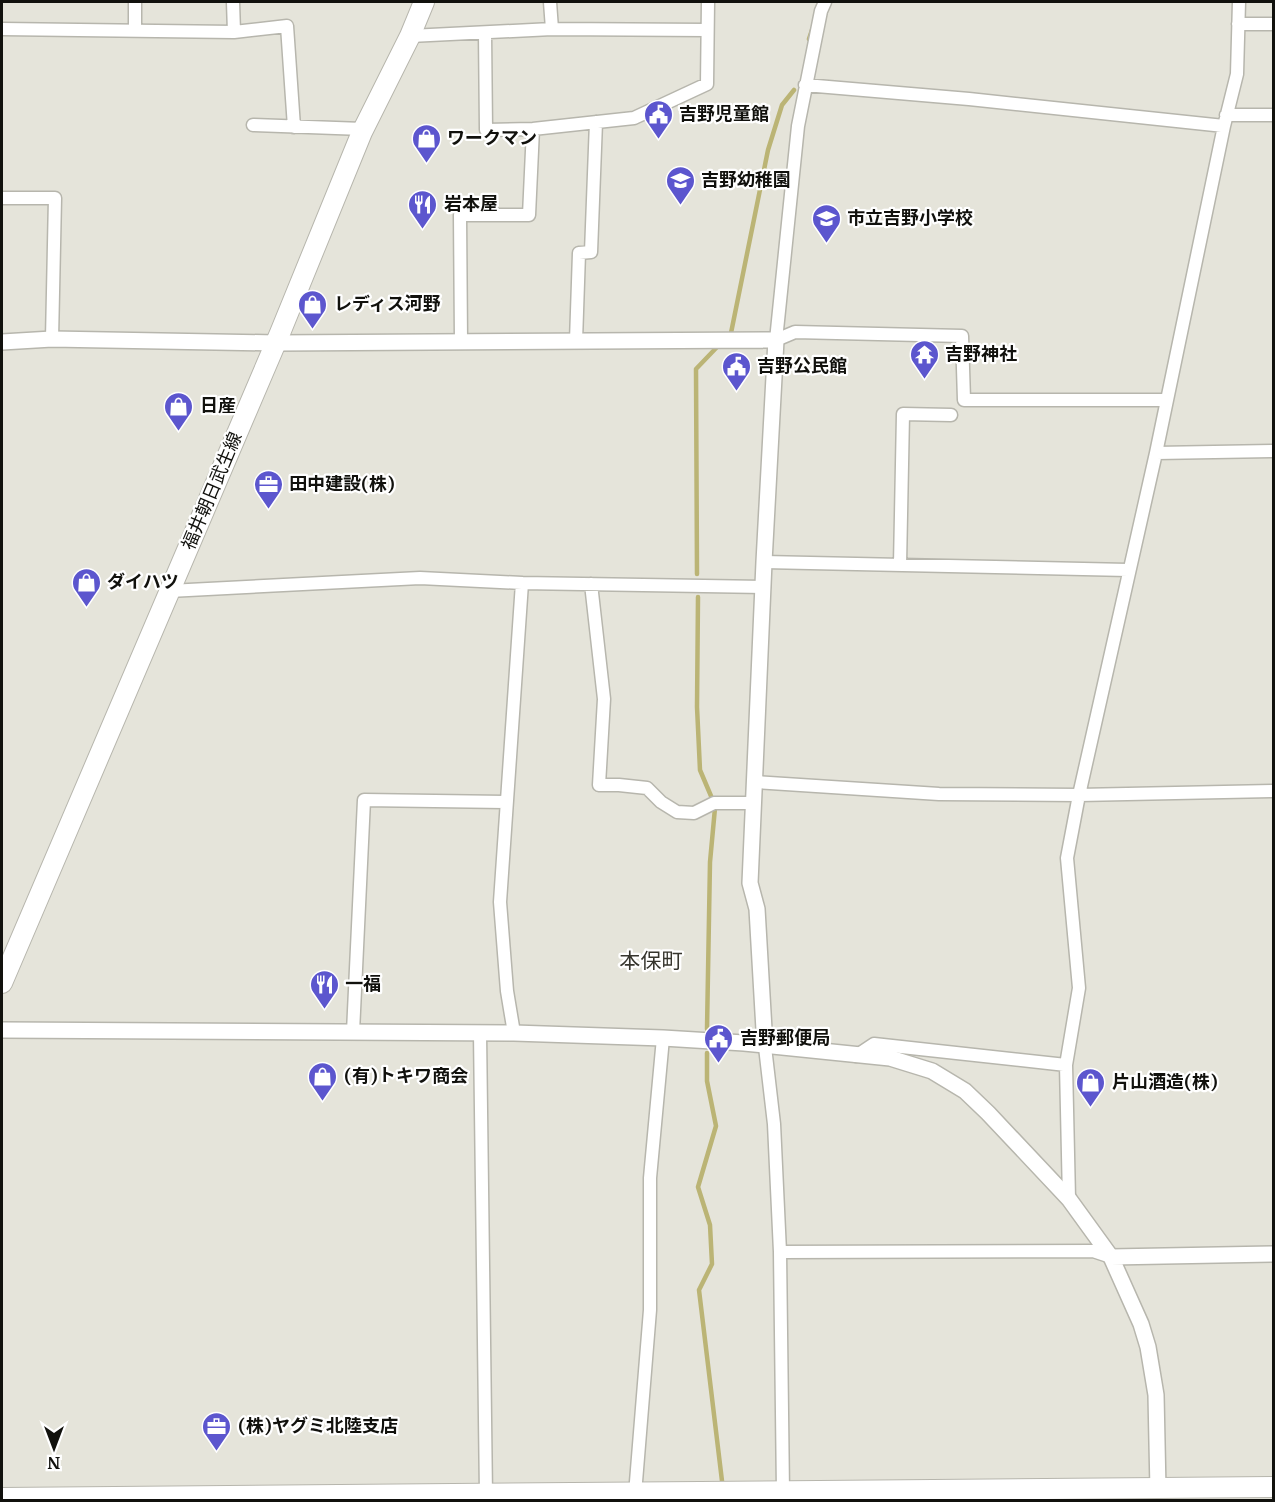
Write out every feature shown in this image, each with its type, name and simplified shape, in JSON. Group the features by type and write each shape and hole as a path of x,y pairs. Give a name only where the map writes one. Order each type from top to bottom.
{"main road":[{"name":"福井朝日武生線","path":"2,983 276,343 363,129 410,36 424,2"},
{"path":"2,1498 635,1494 733,1497 783,1492 1158,1495 1274,1488"}],"street":[{"path":"135,2 135,30"},
{"path":"233,2 234,32"},
{"path":"550,2 552,29"},
{"path":"485,33 486,130 533,129 634,118 707,84 708,2"},
{"path":"783,1492 780,1252 774,1124 765,1047 757,909 750,883 776,340 798,126 821,11 825,2"},
{"path":"1069,1199 1066,1065 1079,988 1067,858 1237,74 1239,2"},
{"path":"1239,24 1274,24"},
{"path":"2,29 234,32 287,26 294,127"},
{"path":"410,36 552,29 707,30"},
{"path":"805,85 1225,121 1274,115"},
{"path":"576,341 579,253 591,252 596,122"},
{"path":"253,125 363,129"},
{"path":"461,341 460,215 529,215 533,129"},
{"path":"2,198 55,198 52,339"},
{"path":"2,342 52,339 276,343 776,340 795,332 962,336 964,400 1166,400"},
{"path":"900,565 903,414 951,415"},
{"path":"1156,453 1274,451"},
{"path":"764,562 1128,570"},
{"path":"169,591 420,578 522,583 764,587"},
{"path":"513,1033 507,991 500,902 505,802 522,583"},
{"path":"591,584 603,699 599,785 647,788 661,802 677,812 694,813 714,803 754,803"},
{"path":"756,782 939,794 1079,795 1274,791"},
{"path":"353,1032 364,800 505,802"},
{"path":"2,1030 513,1033 663,1038 890,1058 932,1071 965,1091 1069,1199 1111,1257 1141,1324 1148,1347 1156,1395 1158,1495"},
{"path":"480,1033 493,1496"},
{"path":"635,1494 650,1310 650,1178 663,1038"},
{"path":"856,1056 874,1044 1066,1065"},
{"path":"780,1252 1093,1251 1111,1257 1274,1254"}],"waterway":[{"path":"809,39 812,30"},
{"path":"727,337 731,333 768,150 782,105 794,90"},
{"path":"697,574 696,369 719,345"},
{"path":"698,597 697,707 700,770 711,796"},
{"path":"707,1029 710,862 715,808"},
{"path":"707,1053 707,1081 716,1126 698,1187 710,1225 712,1264 699,1290 722,1481"}],"place":[{"name":"吉野児童館","path":"658,140"},
{"name":"ワークマン","path":"426,164"},
{"name":"吉野幼稚園","path":"680,206"},
{"name":"岩本屋","path":"423,230"},
{"name":"市立吉野小学校","path":"826,244"},
{"name":"レディス河野","path":"313,330"},
{"name":"吉野神社","path":"924,380"},
{"name":"吉野公民館","path":"736,392"},
{"name":"日産","path":"179,432"},
{"name":"田中建設(株)","path":"268,510"},
{"name":"ダイハツ","path":"86,608"},
{"name":"一福","path":"324,1010"},
{"name":"吉野郵便局","path":"719,1064"},
{"name":"(有)トキワ商会","path":"323,1102"},
{"name":"片山酒造(株)","path":"1091,1108"},
{"name":"(株)ヤグミ北陸支店","path":"217,1452"}],"district":[{"name":"本保町","path":"651,961"}]}
